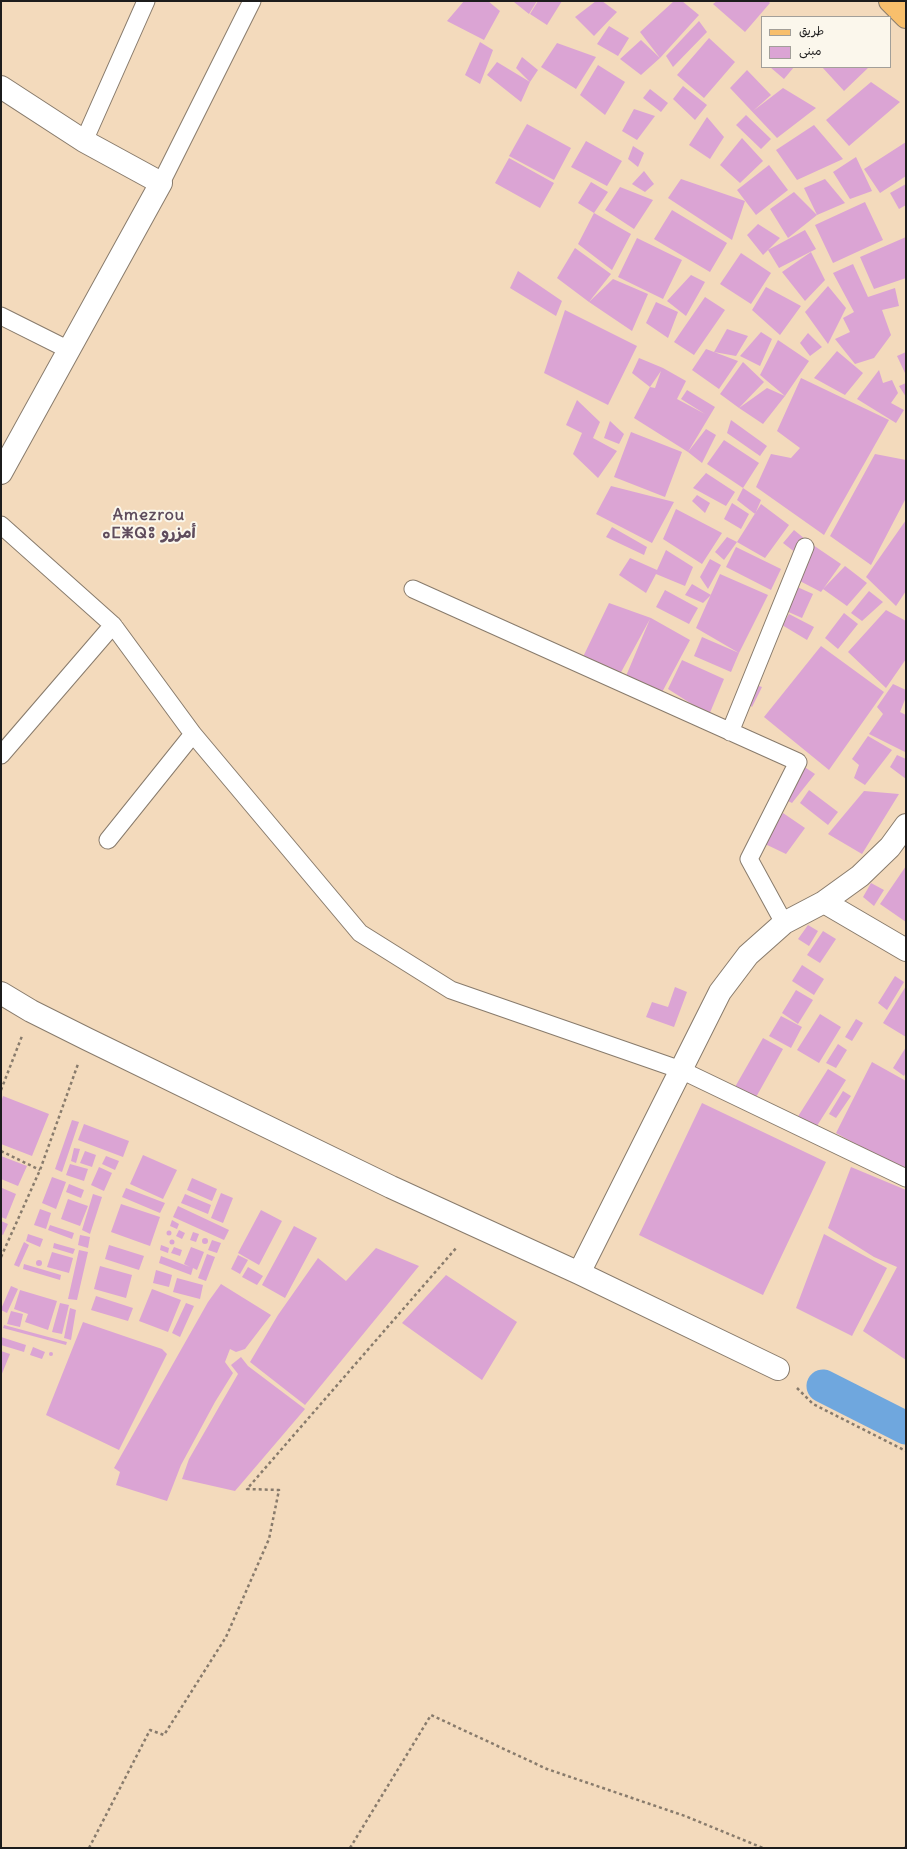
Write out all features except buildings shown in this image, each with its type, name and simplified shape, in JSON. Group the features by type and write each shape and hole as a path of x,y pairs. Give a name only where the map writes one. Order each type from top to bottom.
{"main road":[{"path":"890,1 906,17"}],"street":[{"path":"1,87 84,141 161,183 1,473"},
{"path":"579,1273 720,992 748,955 784,923 824,902 860,876 890,846 906,825"},
{"path":"824,902 906,950"},
{"path":"1,993 31,1011 87,1040 476,1227 579,1273 778,1369"}],"lane":[{"path":"84,141 146,1"},
{"path":"161,183 252,1"},
{"path":"1,316 69,350"},
{"path":"1,525 113,625 193,734 360,932 451,990 681,1070 906,1178"},
{"path":"730,732 805,547"},
{"path":"413,589 798,762 749,859 784,923"},
{"path":"1,755 113,625"},
{"path":"108,840 193,734"}],"path":[{"path":"1,1090 31,1011"},
{"path":"1,1257 40,1170 87,1040"},
{"path":"1,1151 40,1170"},
{"path":"89,1848 150,1730 164,1735 229,1630 269,1539 279,1490 247,1489 440,1265 476,1227"},
{"path":"778,1369 813,1404 906,1451"},
{"path":"350,1848 432,1715 547,1769 685,1816 763,1848"}],"waterway":[{"path":"823,1386 906,1428"}],"district":[{"name":"Amezrou ⴰⵎⵥⵕⵓ أمزرو","path":"149,524"}]}
